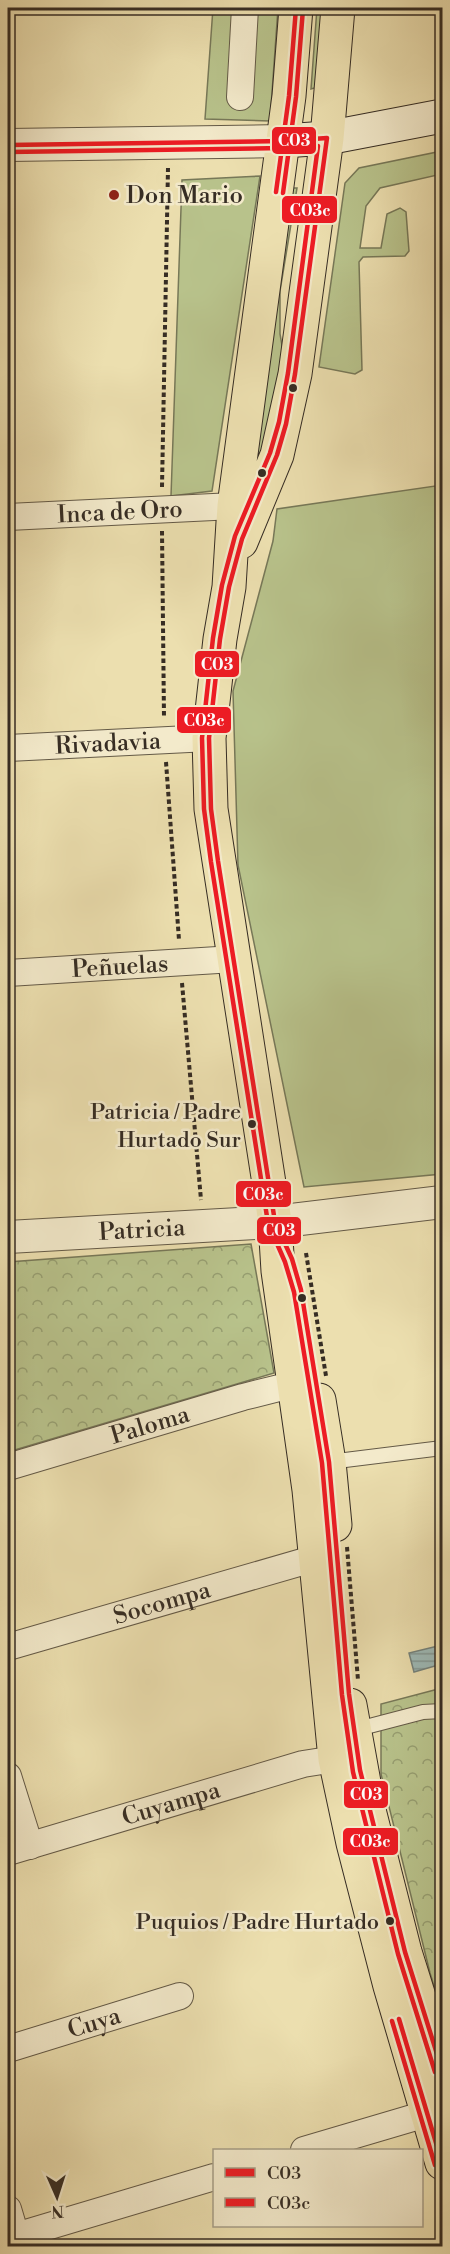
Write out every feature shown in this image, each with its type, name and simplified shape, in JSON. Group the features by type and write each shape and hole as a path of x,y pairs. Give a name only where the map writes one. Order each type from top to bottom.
{"main road":[{"path":"296,8 289,96 234,506 229,587 209,738 211,809 234,959 288,1220 292,1259 301,1290 329,1462 353,1730 372,1821 405,1952 435,2029 442,2070"},
{"path":"229,587 242,539 277,455 286,424 295,374 327,138 338,8"},
{"path":"283,141 327,138 442,116"},
{"path":"288,1220 278,1271 295,1384 316,1558 335,1759 379,1942 426,2114 442,2163"}],"street":[{"path":"240,97 245,8"},
{"path":"8,146 283,141"},
{"name":"Inca de Oro","path":"8,517 234,506"},
{"name":"Rivadavia","path":"8,748 209,738"},
{"name":"Peñuelas","path":"8,973 234,959"},
{"name":"Patricia","path":"8,1237 288,1220 442,1202"},
{"name":"Paloma","path":"8,1467 243,1396 295,1384"},
{"name":"Socompa","path":"8,1647 316,1558"},
{"name":"Cuyampa","path":"19,1849 303,1764 335,1759"},
{"path":"8,1776 19,1849"},
{"name":"Cuya","path":"8,2049 180,1996"},
{"path":"311,2149 426,2114"},
{"path":"8,2209 18,2241 213,2177"}],"lane":[{"path":"329,1462 442,1448"},
{"path":"353,1730 423,1712 442,1711"}],"path":[{"path":"288,1220 327,1383"},
{"path":"347,1540 358,1683"}],"green space":[{"path":"213,8 278,8 270,121 205,119"},
{"path":"317,8 323,8 318,87 311,89"},
{"path":"442,151 442,174 380,188 366,206 360,248 381,248 387,214 400,208 406,212 409,251 405,256 363,257 359,262 362,370 355,374 319,367 345,183 359,168"},
{"path":"260,176 212,491 171,496 182,180"},
{"path":"290,188 297,188 280,291 280,334 284,357 256,483 253,460"},
{"path":"442,485 442,1174 304,1187 238,865 233,691 273,541 277,509"},
{"path":"251,1244 274,1373 8,1452 8,1262"},
{"path":"442,1688 442,2013 381,1774 381,1704"}],"water":[{"path":"442,1645 442,1664 414,1672 409,1653"}],"transit line":[{"name":"C03","path":"276,192 289,96 296,8"},
{"name":"C03c","path":"283,193 296,97 303,9"},
{"name":"C03","path":"8,145 283,141 327,138 295,374 286,424 277,455 242,539 229,587 220,639 209,738 211,809 275,1222 292,1259 301,1290 329,1462 349,1694 360,1770 405,1952 442,2070"},
{"name":"C03c","path":"8,152 318,146 288,373 279,422 270,453 235,536 222,585 213,638 202,738 204,809 268,1223 285,1262 294,1292 322,1463 342,1695 353,1772 398,1954 435,2072"},
{"name":"C03","path":"399,2019 442,2163"},
{"name":"C03c","path":"392,2021 435,2165"}],"place":[{"name":"Don Mario","path":"114,195"},
{"name":"Patricia / Padre Hurtado Sur","path":"252,1124"},
{"name":"Puquios / Padre Hurtado","path":"390,1921"}]}
